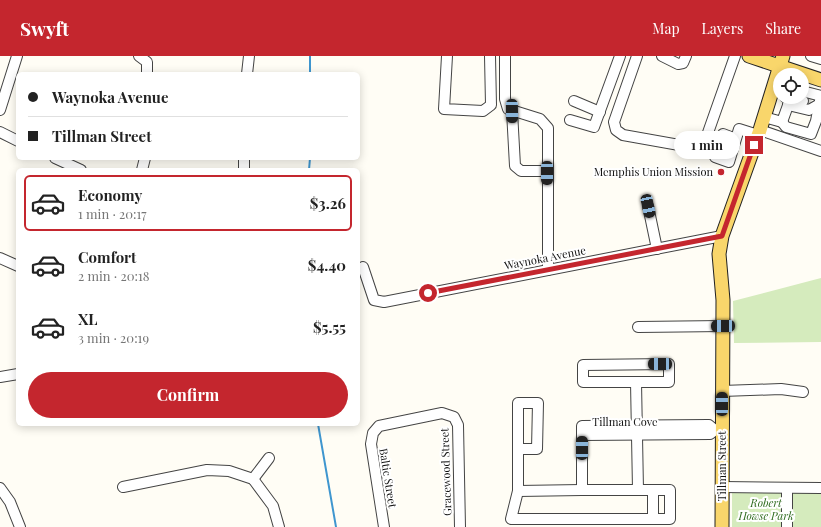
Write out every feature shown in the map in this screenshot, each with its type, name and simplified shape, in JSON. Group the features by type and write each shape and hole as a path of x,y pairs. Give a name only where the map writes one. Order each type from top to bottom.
{"main road":[{"path":"749,56 776,61 791,68"},
{"path":"809,76 821,80"},
{"name":"Tillman Street","path":"722,527 722,487 718,430 722,391 723,300 719,254 722,236 764,117 773,100"}],"street":[{"path":"0,110 17,56"},
{"path":"139,56 147,62 147,72"},
{"path":"247,72 249,56"},
{"path":"447,56 444,109 483,111 491,105 490,56"},
{"path":"505,56 505,99 508,109 540,119 548,128 548,270"},
{"path":"570,120 594,127 620,56"},
{"path":"637,56 614,122 616,130 623,135 696,148 704,144 735,56"},
{"path":"662,56 674,63 680,64 686,56"},
{"path":"811,56 821,59"},
{"path":"798,104 808,110 811,97"},
{"path":"764,117 782,122 786,127 810,134 816,121 811,97"},
{"path":"574,102 600,112"},
{"path":"782,122 787,104"},
{"path":"512,111 515,166 521,171 547,171"},
{"path":"736,139 739,129 759,133 821,151"},
{"path":"0,132 16,140"},
{"path":"59,160 77,168"},
{"path":"648,206 657,249"},
{"name":"Waynoka Avenue","path":"363,267 374,300 384,302 722,236"},
{"path":"0,258 16,265"},
{"path":"638,327 723,326"},
{"path":"583,364 650,364 669,364 669,382 583,382 583,364"},
{"path":"611,364 611,382"},
{"path":"650,364 650,382"},
{"path":"0,377 16,374"},
{"path":"636,382 638,490"},
{"path":"722,391 781,389 803,392"},
{"path":"518,449 537,449 538,404 518,404 518,449 518,491 511,523 670,519 670,490 518,491"},
{"name":"Gracewood Street","path":"373,433 379,426 442,413 454,417 458,425 460,527"},
{"name":"Tillman Cove","path":"582,490 582,435 637,430 660,430 710,434 718,430"},
{"name":"Baltic Street","path":"373,433 371,444 384,527"},
{"path":"253,479 269,458"},
{"path":"123,487 207,470 229,471 253,479 273,506 279,527"},
{"path":"722,487 821,488"},
{"path":"0,488 10,502 20,527"},
{"path":"787,488 787,527"},
{"path":"653,490 653,519"}],"green space":[{"path":"821,278 821,342 734,343 733,301"},
{"name":"Robert Howse Park","path":"732,491 821,493 821,527 732,527"}],"waterway":[{"path":"310,56 310,72"},
{"path":"309,168 310,160"},
{"path":"318,426 336,527"}],"place":[{"name":"Memphis Union Mission","path":"721,172"}],"route":[{"path":"428,293 722,236 754,145"}]}
